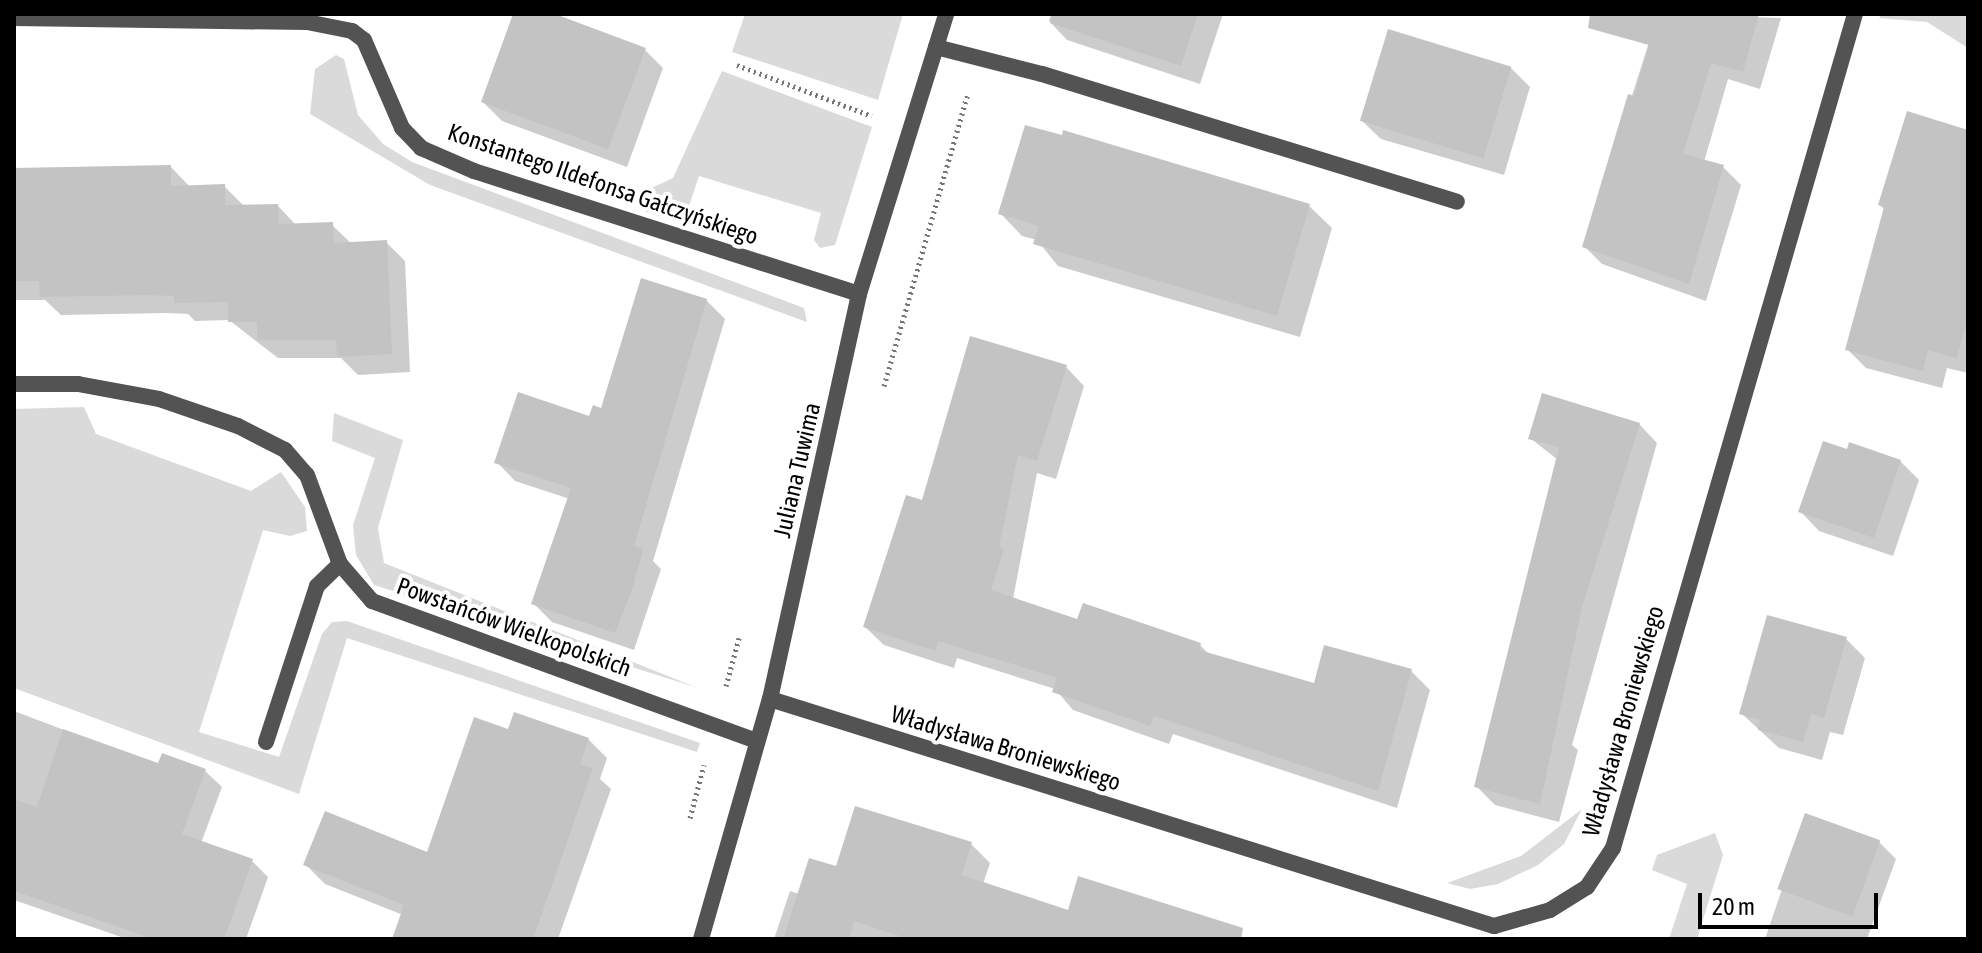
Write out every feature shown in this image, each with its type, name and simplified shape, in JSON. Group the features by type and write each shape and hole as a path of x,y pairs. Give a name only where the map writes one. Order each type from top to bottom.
{"street":[{"name":"Juliana Tuwima","path":"701,939 770,699 859,294 946,14"},
{"name":"Władysława Broniewskiego","path":"770,699 1494,926 1550,910 1587,887 1613,848 1855,14"},
{"name":"Konstantego Ildefonsa Gałczyńskiego","path":"14,18 307,22 352,31 364,40 402,128 421,148 474,171 859,294"},
{"path":"936,47 1457,202"},
{"name":"Powstańców Wielkopolskich","path":"14,384 78,384 159,399 285,450 307,475 340,564 372,601 411,619 757,741"},
{"path":"266,742 317,586 340,564"}],"path":[{"path":"879,403 978,58"},
{"path":"737,65 911,131"}],"shaded area":[{"path":"745,14 903,14 878,100 732,52"},
{"path":"1882,14 1968,14 1968,48 1927,22 1879,18"},
{"path":"336,55 344,59 358,115 383,144 412,162 804,308 807,322 430,185 310,114 315,69"},
{"path":"722,71 872,127 835,245 820,248 814,240 821,213 699,176 686,215 668,219 641,210 634,196 673,178"},
{"path":"84,407 96,434 251,491 281,472 305,507 307,531 290,536 263,530 199,732 279,757 322,634 332,622 347,621 700,743 697,752 347,638 299,794 14,688 14,409"},
{"path":"334,413 403,440 378,528 384,563 698,688 374,585 356,555 353,525 375,458 332,441"},
{"path":"1582,809 1564,844 1538,865 1498,884 1470,889 1447,883 1521,856"},
{"path":"1715,833 1723,855 1697,939 1669,939 1687,884 1652,870 1657,855"}],"building":[{"path":"513,14 555,14 646,48 608,149 481,102"},
{"path":"1052,14 1198,14 1181,66 1050,23"},
{"path":"1590,14 1759,14 1743,72 1711,63 1683,154 1724,165 1689,284 1582,247 1628,94 1634,96 1649,45 1588,28"},
{"path":"1388,29 1511,67 1483,159 1360,121"},
{"path":"1907,111 1968,130 1968,315 1957,358 1928,350 1923,371 1845,350 1884,207 1878,205"},
{"path":"1025,125 1062,135 1063,130 1310,204 1277,316 1033,244 1039,226 998,214"},
{"path":"171,165 171,186 225,184 225,205 278,204 279,224 333,222 334,243 387,240 392,354 337,357 336,340 257,340 257,322 228,322 228,302 174,303 174,296 147,295 40,297 39,281 14,281 14,168"},
{"path":"641,278 707,299 634,546 643,549 633,587 615,633 531,604 571,488 494,463 518,392 589,416 593,405 601,408"},
{"path":"970,336 1067,365 1037,461 1018,455 999,547 1004,549 991,590 1077,619 1083,603 1201,643 1199,650 1314,683 1324,645 1412,669 1378,791 1154,716 1150,726 1052,692 1057,678 938,641 935,651 863,627 906,495 922,500"},
{"path":"1542,393 1640,423 1582,607 1540,804 1474,787 1559,447 1528,439"},
{"path":"1823,441 1847,449 1849,442 1901,460 1874,538 1798,512"},
{"path":"1767,615 1847,637 1824,718 1811,714 1803,742 1758,730 1761,720 1739,714"},
{"path":"514,712 589,738 580,764 593,768 533,939 392,939 404,905 303,865 325,811 427,852 474,717 508,729"},
{"path":"63,729 158,763 162,753 206,769 182,834 253,859 224,939 154,939 14,891 14,799 37,807"},
{"path":"855,806 972,842 962,875 1068,910 1078,876 1243,928 1241,939 909,939 854,921 849,939 783,939 809,858 836,866"},
{"path":"1805,813 1880,840 1852,916 1777,889"}]}
